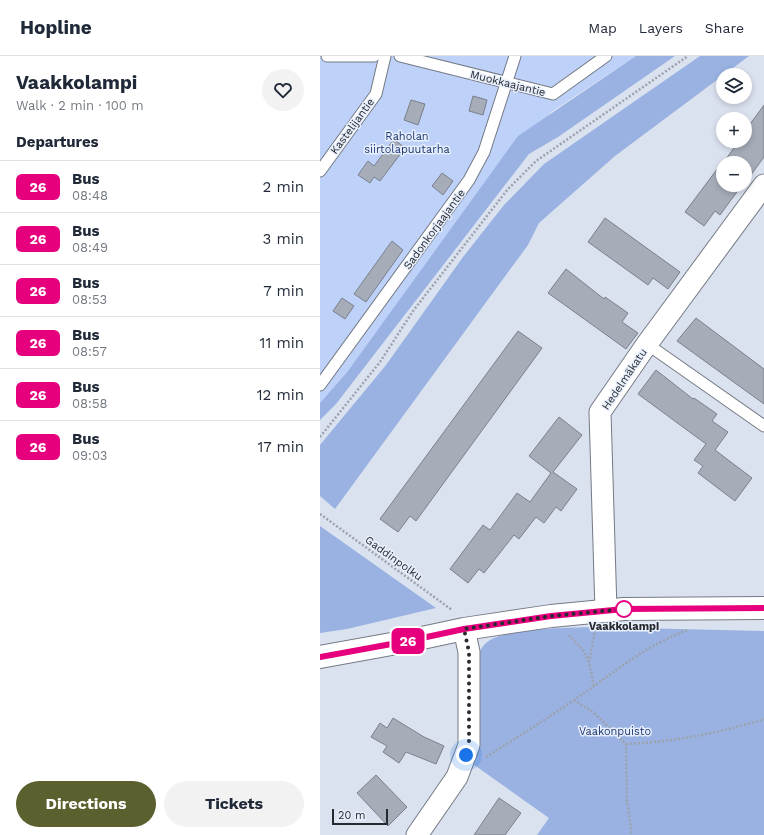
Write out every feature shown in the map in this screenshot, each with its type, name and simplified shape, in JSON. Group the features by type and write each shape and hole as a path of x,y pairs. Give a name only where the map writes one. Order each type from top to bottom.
{"street":[{"name":"Hedelmäkatu","path":"601,611 600,412 764,186"},
{"path":"320,657 464,629 601,611 624,609 764,608"},
{"path":"417,835 457,777 469,745 469,652 464,629"}],"lane":[{"path":"327,56 374,56"},
{"name":"Kastelijantie","path":"320,171 376,94 385,56"},
{"name":"Muokkaajantie","path":"400,56 553,94 606,56"},
{"name":"Sadonkorjaajantie","path":"320,385 469,180 484,152 508,82 515,56"},
{"path":"648,344 764,426"}],"path":[{"path":"320,437 380,362 413,311 508,189 536,161 688,56"},
{"name":"Gaddinpolku","path":"320,514 452,610"},
{"path":"594,686 589,662 601,611"},
{"path":"457,777 574,700 643,652 669,637 694,628"},
{"path":"574,700 594,713 626,744 627,801 632,835"},
{"path":"626,744 681,740 710,734 764,719"}],"green space":[{"name":"Raholan siirtolapuutarha","path":"320,56 636,56 551,112 348,371 320,403"},
{"path":"636,56 675,56 558,137 529,154 336,404 320,420 320,403 348,371 518,136"},
{"path":"700,56 749,56 733,68 716,68 716,81 615,156 539,223 528,245 335,509 320,496 320,445 386,365 463,257 504,205 544,164"},
{"path":"320,526 436,608 347,629 320,633"},
{"name":"Vaakonpuisto","path":"592,627 764,631 764,835 537,835 549,818 470,762 476,660 483,646 490,640 512,633 554,628"}],"building":[{"path":"473,96 487,100 483,115 469,111"},
{"path":"411,100 425,104 418,125 404,120"},
{"path":"764,105 764,157 752,174 752,156 728,156 734,148 752,148 752,121"},
{"path":"394,139 405,148 380,181 374,177 370,183 358,175 368,161 374,166"},
{"path":"716,171 716,192 737,192 720,215 715,211 704,226 685,212"},
{"path":"442,173 453,181 443,195 432,186"},
{"path":"605,218 680,272 668,289 653,278 648,285 588,242"},
{"path":"392,241 403,250 366,302 354,294"},
{"path":"566,269 604,299 605,297 628,313 622,322 638,333 626,349 548,293"},
{"path":"342,298 354,306 345,319 333,311"},
{"path":"696,318 764,369 764,404 677,341"},
{"path":"518,331 542,348 416,521 410,516 398,532 380,519"},
{"path":"656,370 693,399 694,398 717,414 712,421 728,432 715,450 752,478 735,501 698,473 703,466 694,460 706,444 638,394"},
{"path":"559,417 582,435 553,472 577,489 561,511 556,507 544,523 536,517 519,539 514,535 484,573 479,569 468,583 450,569 483,525 490,530 517,493 530,502 551,473 529,456"},
{"path":"393,718 424,737 444,746 436,764 406,752 399,763 383,752 387,746 371,737 380,723 387,728"},
{"path":"376,775 407,807 388,826 357,793"},
{"path":"499,798 521,813 505,835 474,835"}],"bus line":[{"name":"26","path":"320,657 464,629 551,616 624,609 700,610 764,608"}],"place":[{"name":"Vaakkolampi","path":"624,609"}],"route":[{"path":"466,755 469,745 469,652 464,629 551,616 624,609"}]}
